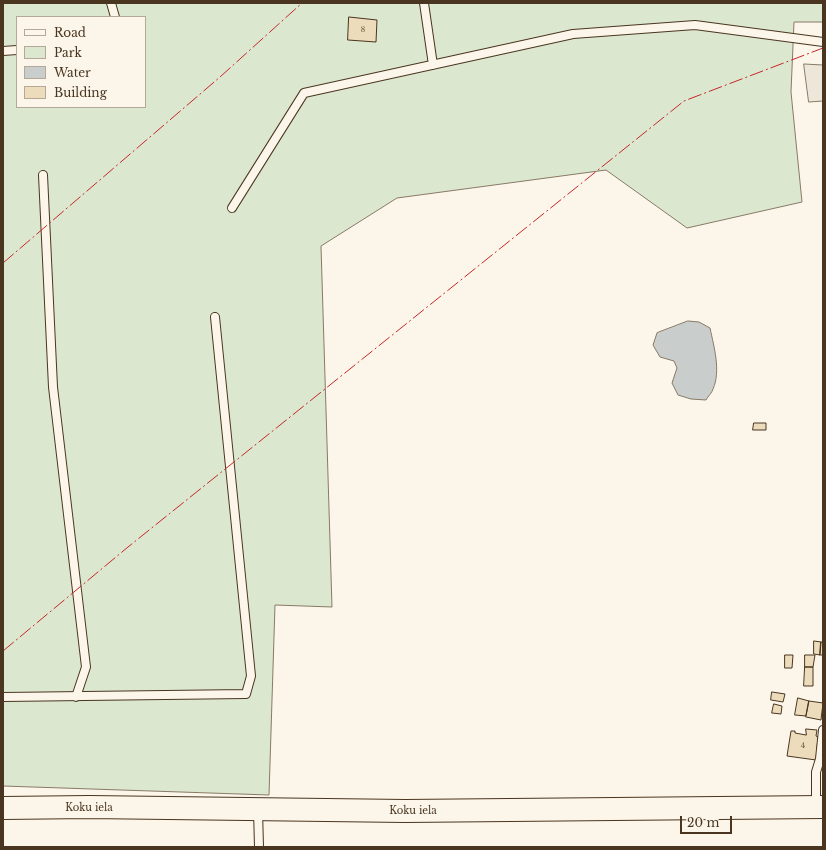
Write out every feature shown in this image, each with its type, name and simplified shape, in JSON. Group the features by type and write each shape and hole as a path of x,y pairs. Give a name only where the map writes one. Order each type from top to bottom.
{"street":[{"name":"Koku iela","path":"3,808 405,811 820,807"}],"lane":[{"path":"112,3 115,16"},
{"path":"424,3 432,64"},
{"path":"232,208 304,92 572,34 695,25 823,42"},
{"path":"3,51 16,50"},
{"path":"43,175 53,387 86,667 76,697"},
{"path":"3,697 246,694 251,676 215,317"},
{"path":"820,807 816,778 820,759 823,730"},
{"path":"258,810 259,847"}],"green space":[{"path":"3,3 823,3 823,22 794,22 791,92 802,202 687,228 606,170 397,198 321,246 332,607 275,605 269,795 3,786"}],"shaded area":[{"path":"804,64 823,65 823,101 809,102"}],"water":[{"path":"688,321 699,322 710,328 717,367 715,382 706,400 691,399 678,395 672,383 677,368 674,361 660,357 653,345 657,333"}],"building":[{"path":"349,17 377,20 376,42 348,40"},
{"path":"754,423 766,423 766,430 753,430"},
{"path":"814,641 821,642 820,655 814,654"},
{"path":"821,642 823,642 823,655 820,655"},
{"path":"785,655 793,655 792,668 785,668"},
{"path":"805,655 815,655 813,667 805,667"},
{"path":"805,667 813,667 813,686 804,686"},
{"path":"772,692 785,694 783,702 771,700"},
{"path":"798,698 809,701 806,716 795,715"},
{"path":"809,701 823,703 821,720 806,717"},
{"path":"774,704 782,706 781,714 772,713"},
{"path":"806,729 817,730 816,736 818,737 816,760 787,756 791,731 806,735"}],"power":[{"path":"3,263 220,77 302,3"},
{"path":"3,651 128,547 684,101 823,48"}]}
